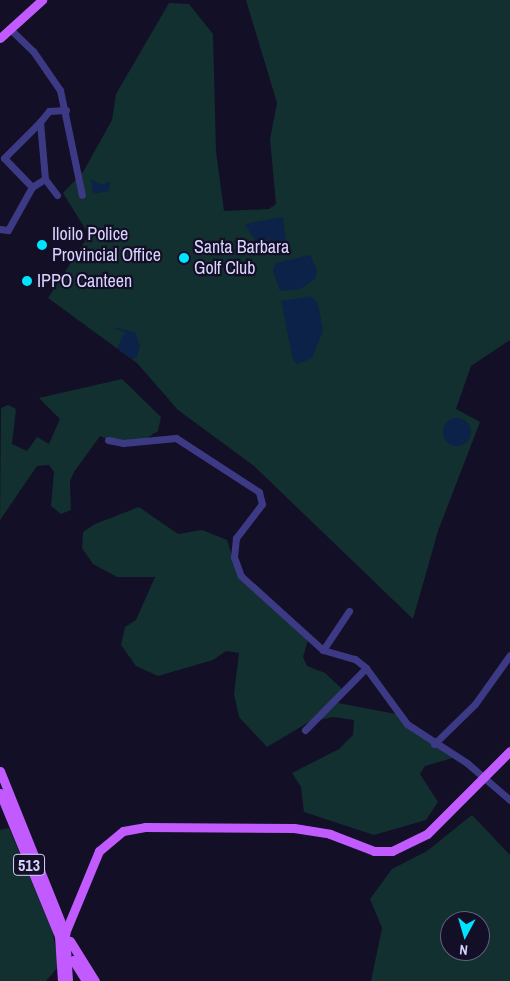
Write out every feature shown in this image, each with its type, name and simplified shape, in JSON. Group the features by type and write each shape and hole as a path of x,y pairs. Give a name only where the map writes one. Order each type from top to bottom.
{"main road":[{"path":"0,38 42,0"},
{"path":"86,981 68,950 62,934 100,851 122,831 145,827 294,828 330,834 374,851 392,851 427,834 487,779 510,751"},
{"name":"513","path":"0,771 62,934 62,981"},
{"name":"513","path":"0,793 62,934"},
{"path":"62,934 95,981"},
{"path":"68,950 68,981"}],"street":[{"path":"10,28 54,78 66,110 82,195"},
{"path":"32,187 4,158 50,112 66,110"},
{"path":"40,122 45,179 57,195"},
{"path":"0,229 8,230 32,187 45,179"},
{"path":"108,440 123,443 176,438 259,492 262,504 236,538 236,567 241,576 323,650 356,659 366,668 407,724 487,779 510,800"},
{"path":"323,650 349,611"},
{"path":"434,744 475,704 510,654"},
{"path":"305,730 366,668"}],"green space":[{"path":"246,0 510,0 510,340 471,366 456,409 480,422 438,531 413,619 254,466 178,410 137,363 48,298 89,235 63,193 83,172 112,120 116,94 169,3 189,4 213,34 216,151 224,211 269,209 276,204 270,139 277,103"},
{"path":"122,379 161,417 158,431 144,440 119,444 100,436 74,472 70,481 71,510 61,514 51,506 54,472 49,465 37,466 0,520 1,408 8,405 16,409 12,444 27,451 37,437 49,444 60,419 39,398"},
{"path":"139,507 178,534 202,530 227,540 238,574 309,637 303,657 307,666 325,673 341,688 338,703 396,714 456,757 425,766 420,774 438,802 426,820 374,835 304,812 301,787 292,773 339,749 353,735 354,720 333,717 309,722 267,747 239,717 234,694 239,653 226,651 213,660 158,676 136,666 121,645 125,627 136,620 155,577 117,577 93,564 82,548 83,532 95,524"},
{"path":"472,815 510,855 510,981 371,981 382,928 370,899 392,869 427,851"},
{"path":"9,828 52,930 59,966 46,981 0,981 0,830"}],"water":[{"path":"91,179 102,185 110,181 109,191 93,194"},
{"path":"283,217 287,252 262,251 245,224"},
{"path":"310,255 317,270 315,279 300,289 280,291 273,271 276,263"},
{"path":"311,296 318,304 323,331 312,358 298,364 293,360 281,301"},
{"path":"112,327 135,332 140,346 137,357 132,359 117,348 125,333"},
{"path":"457,418 467,422 471,432 467,442 457,446 447,442 443,432 447,422"}],"place":[{"name":"Iloilo Police Provincial Office","path":"42,245"},
{"name":"Santa Barbara Golf Club","path":"184,258"},
{"name":"IPPO Canteen","path":"27,281"}]}
